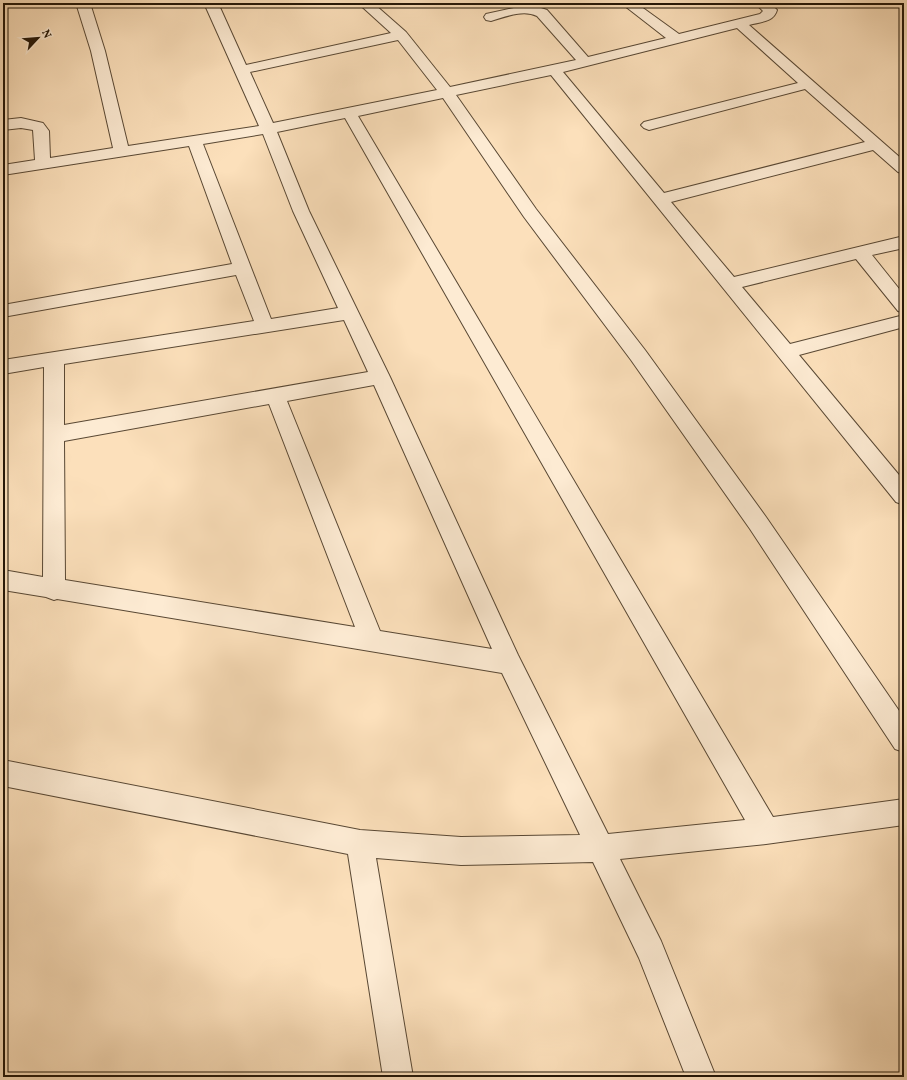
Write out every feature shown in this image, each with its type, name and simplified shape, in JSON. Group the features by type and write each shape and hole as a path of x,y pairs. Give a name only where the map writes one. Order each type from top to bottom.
{"street":[{"path":"83,3 98,51 122,152"},
{"path":"211,3 268,129 301,211 380,377 510,663 651,951 700,1077"},
{"path":"365,3 401,35 447,93 530,213 638,355 758,523 904,740"},
{"path":"628,3 678,40"},
{"path":"3,170 268,129 554,70 678,40 764,17 769,14 770,10 762,3"},
{"path":"491,17 524,10 537,10 542,13 585,62"},
{"path":"740,24 904,168"},
{"path":"241,70 401,35"},
{"path":"554,70 659,200 904,496"},
{"path":"649,125 809,84"},
{"path":"349,113 766,831"},
{"path":"3,126 20,123 38,126 41,131 43,164"},
{"path":"194,140 265,326"},
{"path":"659,200 877,144"},
{"path":"729,284 904,242"},
{"path":"860,252 904,307"},
{"path":"3,311 242,268"},
{"path":"3,367 349,313"},
{"path":"785,352 904,321"},
{"path":"54,359 54,590"},
{"path":"54,434 380,377"},
{"path":"276,396 372,640"},
{"path":"3,580 54,590 510,663"},
{"path":"3,773 360,843 461,851 600,848 766,831 904,812"},
{"path":"360,843 398,1077"}]}
